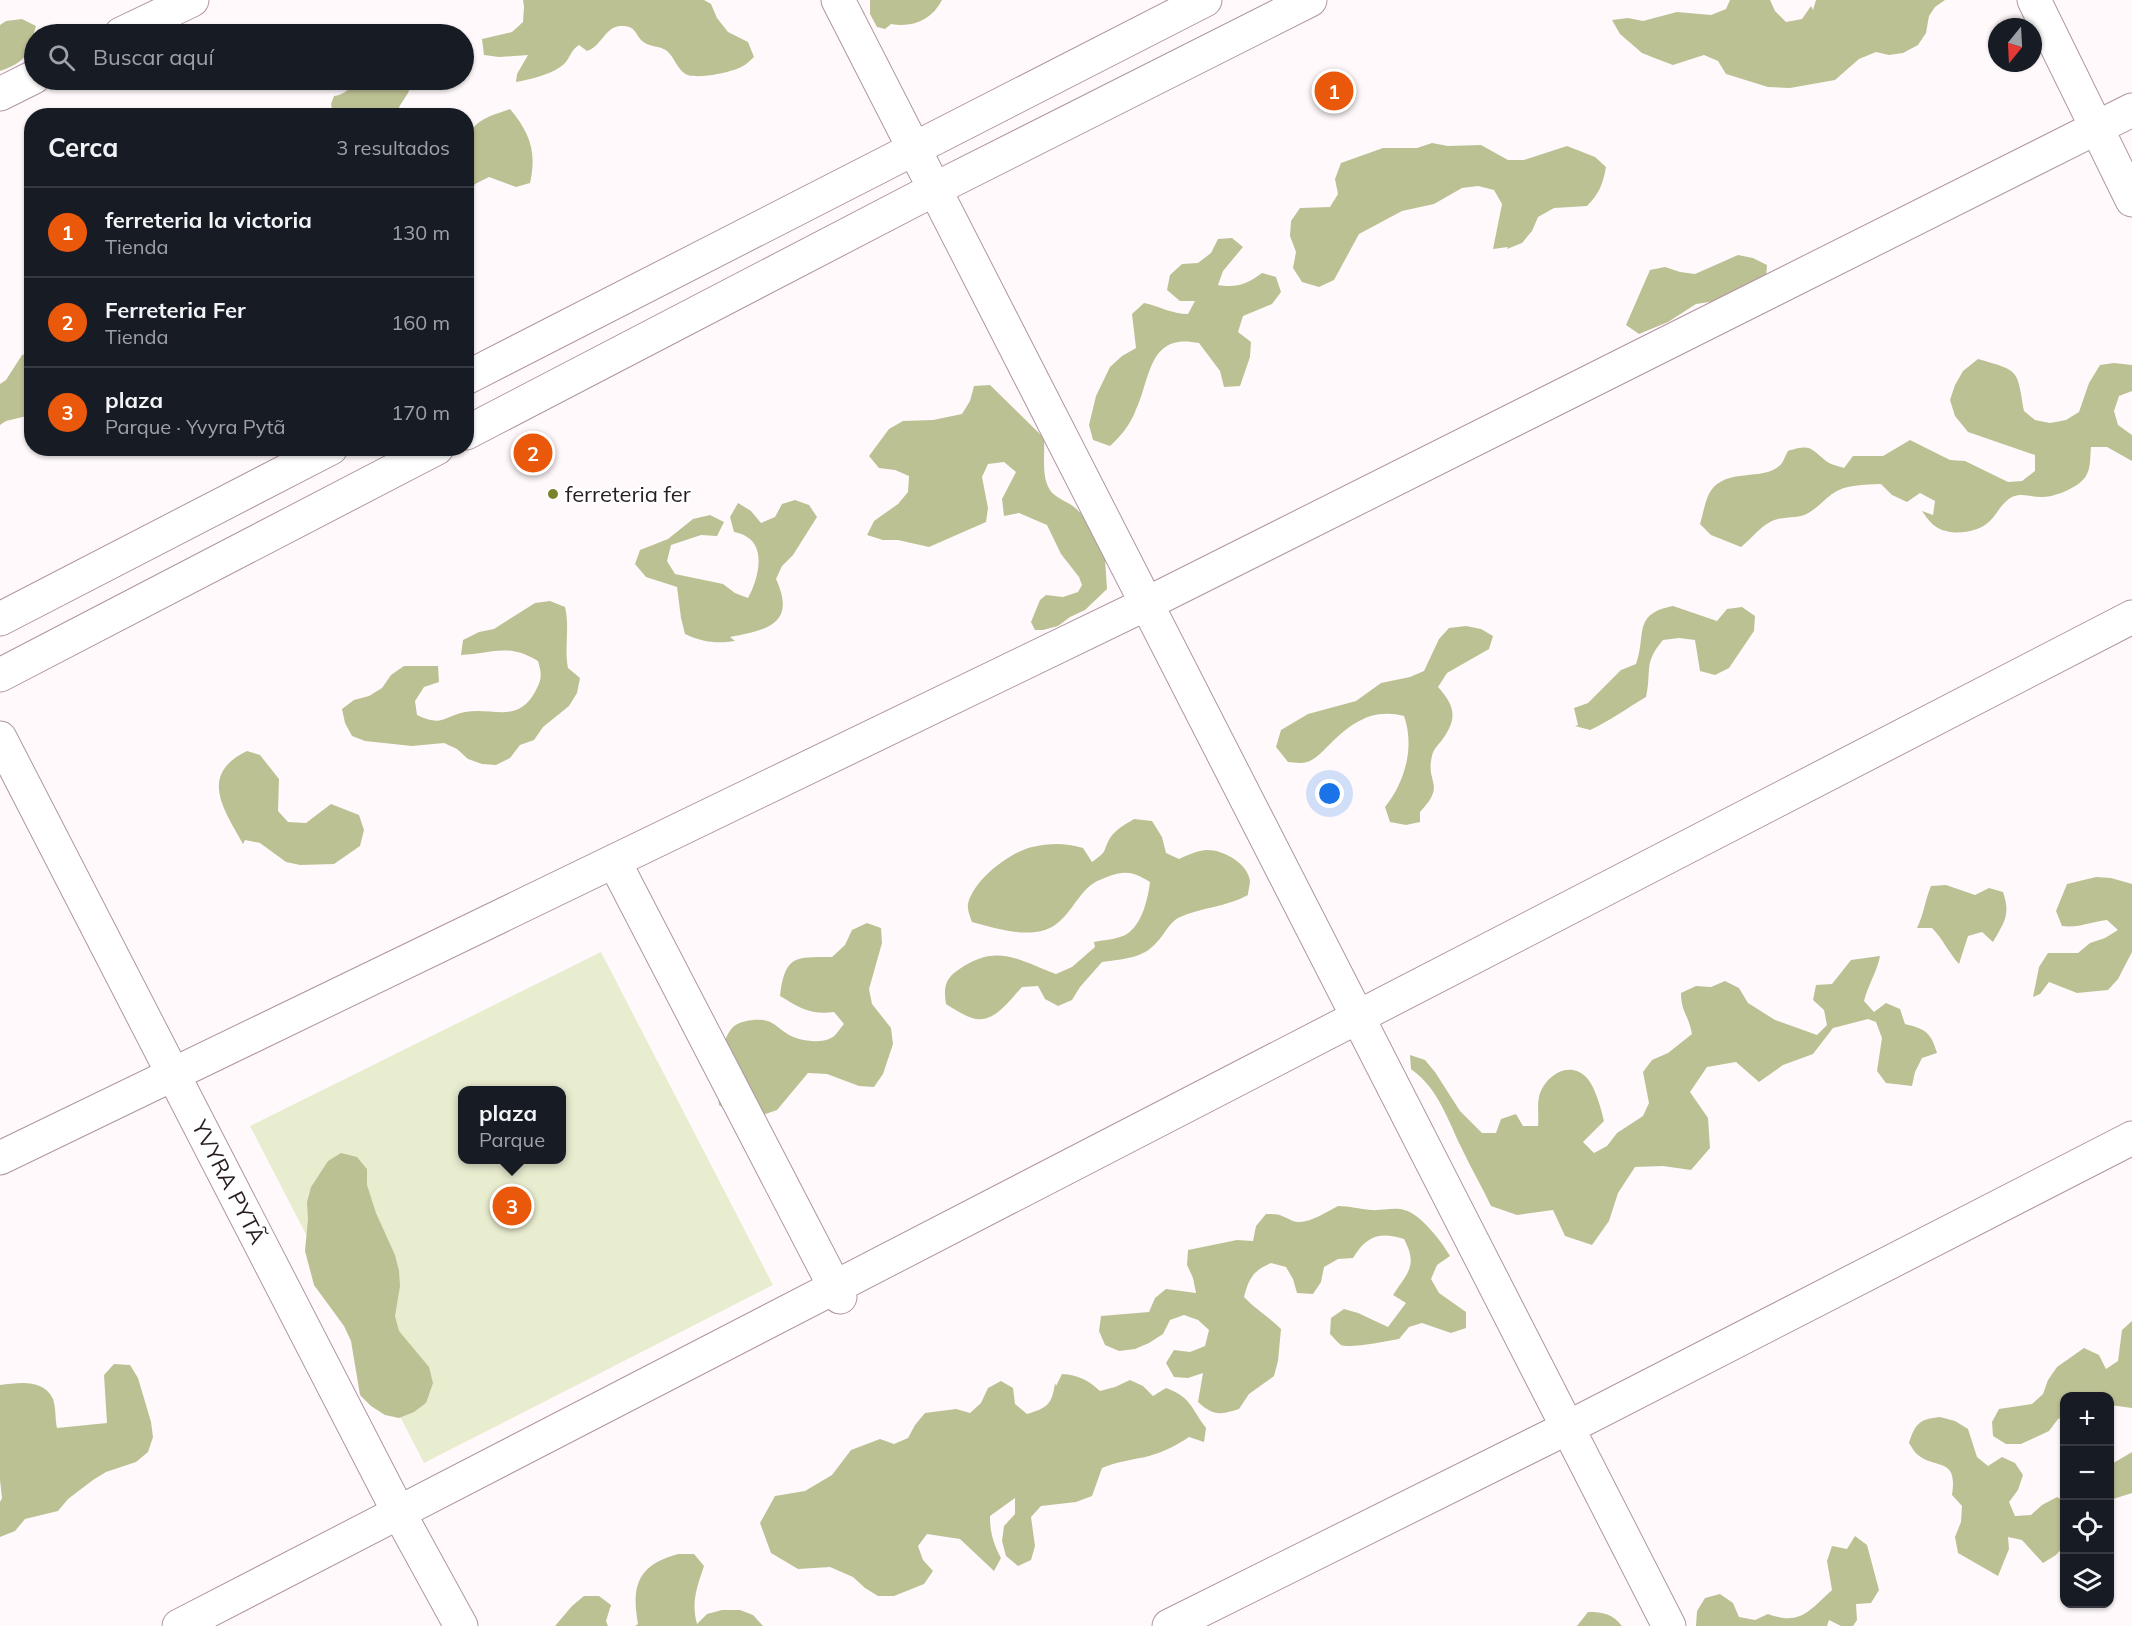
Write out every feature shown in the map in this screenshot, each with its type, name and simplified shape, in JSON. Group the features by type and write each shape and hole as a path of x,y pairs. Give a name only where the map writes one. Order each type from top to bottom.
{"street":[{"path":"142,24 192,0"},
{"path":"838,0 1669,1626"},
{"path":"474,374 1205,0"},
{"path":"474,429 935,189 1310,0"},
{"path":"2034,0 2132,200"},
{"path":"0,94 24,82"},
{"path":"0,1158 1146,604 2132,110"},
{"path":"0,619 315,456"},
{"path":"0,675 421,456"},
{"path":"179,1626 837,1292 1358,1017 2132,617"},
{"name":"YVYRA PYTÃ","path":"0,738 399,1513 460,1626"},
{"path":"614,861 837,1292"},
{"path":"1169,1626 1567,1428 2132,1138"}],"green space":[{"path":"523,0 704,0 711,4 717,18 728,32 748,42 754,57 731,71 704,76 689,75 682,71 667,51 645,43 630,27 620,26 610,30 592,49 587,51 579,45 561,67 535,78 516,82 517,74 528,55 499,57 484,55 482,39 512,32 523,22"},
{"path":"870,0 942,0 933,13 921,21 906,25 891,24 885,29 877,27 870,14"},
{"path":"1730,0 1770,0 1775,11 1786,22 1802,19 1811,6 1813,10 1816,0 1945,0 1935,7 1929,16 1926,33 1918,45 1903,53 1889,55 1876,52 1859,59 1835,80 1790,88 1768,87 1726,74 1718,61 1704,55 1673,65 1657,59 1642,53 1620,34 1612,20 1628,18 1643,21 1677,12 1711,15 1726,9"},
{"path":"22,19 32,24 24,24 24,57 17,64 0,71 0,25 6,21"},
{"path":"348,90 409,90 399,108 332,108 334,96"},
{"path":"510,109 523,126 532,152 530,183 516,187 489,177 474,185 474,127 490,116"},
{"path":"1432,143 1448,146 1481,145 1508,160 1524,160 1567,146 1595,157 1606,167 1600,188 1587,206 1554,208 1538,217 1532,231 1522,243 1507,249 1508,247 1493,249 1502,204 1494,190 1478,186 1462,188 1434,204 1402,211 1359,234 1334,280 1319,287 1302,282 1293,268 1296,252 1290,236 1291,221 1300,208 1330,207 1338,194 1335,179 1341,163 1383,148 1417,148"},
{"path":"1232,238 1243,247 1223,271 1218,285 1242,284 1262,273 1276,277 1281,292 1272,304 1243,316 1238,332 1251,342 1250,357 1240,386 1224,387 1220,371 1199,343 1182,341 1169,345 1154,361 1135,412 1117,439 1110,446 1093,440 1089,425 1096,396 1110,367 1122,356 1136,348 1132,314 1144,303 1176,313 1188,314 1195,301 1180,301 1167,290 1170,275 1182,264 1198,263 1211,253 1218,239"},
{"path":"1738,255 1753,258 1767,265 1766,279 1742,297 1696,304 1668,322 1639,334 1626,325 1650,270 1665,267 1695,274"},
{"path":"24,355 24,417 6,421 0,425 0,384 6,380"},
{"path":"1978,359 2002,366 2014,373 2020,386 2024,411 2035,420 2050,423 2066,420 2079,412 2089,383 2100,365 2114,363 2132,365 2132,391 2119,396 2114,411 2118,425 2132,435 2132,461 2107,447 2091,447 2087,474 2074,487 2048,497 2020,495 2012,497 1986,524 1975,530 1963,532 1942,530 1929,521 1922,511 1933,515 1935,501 1920,493 1907,502 1892,495 1881,484 1843,488 1806,514 1768,523 1741,547 1711,535 1700,524 1705,503 1717,484 1726,479 1775,469 1782,463 1788,451 1801,448 1813,450 1828,462 1844,468 1853,456 1883,456 1910,440 1950,460 1965,461 2008,482 2022,481 2035,471 2035,455 1968,432 1955,416 1950,400 1955,385 1963,371"},
{"path":"990,385 1044,438 1045,473 1049,489 1081,514 1104,543 1107,589 1085,610 1058,626 1043,630 1035,630 1031,622 1040,600 1046,595 1063,597 1078,592 1082,585 1079,577 1061,554 1047,525 1019,513 1004,516 1002,499 1016,472 1004,462 988,464 982,477 988,508 986,522 929,547 898,540 883,540 867,535 874,521 898,504 908,492 909,476 895,470 879,468 869,456 889,429 903,421 933,420 962,414 970,401 974,386"},
{"path":"795,500 809,505 817,517 793,555 782,566 776,579 782,594 783,606 780,616 766,628 730,637 735,641 709,642 685,634 677,587 646,577 635,564 640,550 668,539 693,519 710,515 724,522 717,536 701,535 671,545 667,561 675,574 723,584 735,593 748,598 757,575 757,549 747,537 734,532 730,517 738,503 751,511 761,523 775,517 782,504"},
{"path":"550,601 565,607 568,668 580,678 577,693 569,706 543,727 534,740 520,745 510,758 496,765 482,764 468,759 457,749 444,743 412,746 365,741 352,736 345,723 342,709 354,700 369,696 382,688 391,675 404,666 438,666 439,682 424,687 415,701 417,715 426,719 438,721 465,712 504,712 521,708 528,702 539,684 541,674 538,661 518,652 500,650 461,655 463,640 479,632 494,629 535,603"},
{"path":"1673,606 1717,621 1727,609 1742,607 1755,616 1754,631 1729,668 1715,675 1700,671 1695,640 1679,638 1663,640 1650,661 1646,697 1590,730 1575,726 1578,725 1574,708 1588,703 1621,670 1636,664 1646,620 1651,614"},
{"path":"1466,626 1481,629 1493,636 1489,649 1447,673 1438,687 1451,706 1452,719 1451,725 1433,754 1431,772 1434,789 1428,803 1420,812 1420,822 1406,825 1390,822 1385,807 1398,787 1406,764 1408,740 1404,716 1382,714 1363,719 1346,730 1316,757 1305,763 1288,762 1276,747 1281,730 1308,714 1356,701 1381,683 1410,677 1424,671 1439,639 1449,628"},
{"path":"247,751 260,755 279,779 278,811 288,822 306,823 331,804 359,815 364,830 360,846 334,864 300,865 286,862 260,843 245,840 243,844 223,806 219,782 223,771 232,760"},
{"path":"1134,819 1152,821 1162,837 1166,853 1179,859 1206,850 1233,858 1245,868 1248,874 1250,881 1248,895 1178,918 1151,948 1139,955 1102,962 1072,1000 1058,1006 1045,999 1038,986 1022,987 1006,1005 987,1018 972,1018 946,1004 947,982 958,970 977,959 999,955 1010,957 1056,974 1072,967 1095,947 1094,942 1120,937 1132,930 1143,911 1150,882 1129,873 1114,875 1096,882 1082,894 1060,921 1045,930 1036,932 1008,931 972,922 968,904 971,895 985,877 1013,855 1032,847 1064,844 1083,848 1092,862 1103,853 1115,832"},
{"path":"2096,877 2111,878 2132,884 2132,952 2118,979 2108,990 2077,993 2049,982 2040,994 2033,997 2039,967 2048,953 2078,953 2090,943 2118,930 2107,920 2080,926 2062,926 2056,911 2067,884"},
{"path":"1946,885 1975,895 1989,888 2003,892 2005,900 2005,918 1993,942 1982,932 1968,936 1959,964 1932,928 1917,928 1931,886"},
{"path":"867,923 881,928 882,943 869,989 872,1004 891,1028 893,1044 883,1074 874,1087 859,1086 827,1074 808,1073 777,1110 760,1116 734,1115 719,1105 718,1076 721,1054 727,1035 735,1026 751,1020 767,1021 791,1036 808,1041 826,1040 836,1034 844,1024 834,1012 806,1010 794,1004 780,996 782,983 785,973 794,961 809,957 832,957 845,945 852,930"},
{"path":"601,952 773,1285 424,1463 250,1126"},
{"path":"1880,956 1864,1001 1874,1012 1886,1003 1900,1009 1905,1024 1926,1032 1937,1053 1922,1058 1915,1072 1912,1086 1886,1083 1877,1071 1882,1038 1876,1022 1868,1019 1833,1028 1813,1054 1783,1065 1759,1082 1736,1062 1707,1067 1690,1092 1708,1118 1710,1148 1691,1170 1663,1166 1635,1167 1618,1193 1609,1221 1592,1245 1565,1236 1553,1210 1517,1215 1491,1206 1436,1096 1421,1077 1411,1069 1410,1055 1425,1060 1460,1111 1482,1133 1496,1133 1501,1119 1516,1114 1523,1126 1538,1126 1539,1097 1546,1083 1564,1070 1579,1072 1592,1086 1604,1121 1583,1142 1594,1153 1607,1146 1617,1133 1643,1116 1649,1103 1643,1072 1652,1060 1668,1053 1692,1034 1682,1005 1681,993 1696,986 1711,987 1725,981 1739,988 1748,1003 1775,1020 1817,1035 1827,1025 1824,1010 1813,1000 1816,985 1832,984 1851,960"},
{"path":"341,1153 357,1157 367,1169 367,1185 376,1213 395,1255 399,1271 400,1286 395,1316 399,1331 429,1367 433,1383 426,1403 414,1412 399,1418 385,1415 360,1395 351,1341 344,1326 314,1285 305,1251 307,1202 311,1187 328,1161"},
{"path":"1338,1206 1371,1210 1400,1209 1417,1216 1436,1236 1450,1256 1437,1265 1431,1279 1439,1293 1466,1312 1466,1328 1451,1333 1422,1323 1409,1327 1399,1339 1352,1346 1341,1345 1330,1334 1331,1318 1344,1309 1388,1327 1406,1303 1393,1295 1407,1274 1411,1263 1408,1248 1404,1239 1381,1236 1369,1240 1353,1258 1338,1259 1324,1267 1321,1282 1313,1294 1297,1293 1286,1267 1271,1263 1253,1276 1244,1297 1281,1329 1278,1361 1274,1376 1249,1394 1239,1409 1222,1413 1208,1410 1198,1402 1203,1373 1188,1378 1174,1377 1166,1363 1174,1350 1190,1352 1205,1346 1209,1330 1198,1320 1184,1315 1170,1320 1163,1334 1135,1349 1119,1351 1105,1345 1099,1331 1101,1316 1149,1312 1155,1298 1166,1289 1196,1293 1187,1265 1188,1250 1237,1240 1253,1241 1256,1226 1266,1214 1304,1222"},
{"path":"2132,1321 2132,1408 2114,1406 2114,1392 2060,1392 2060,1418 2049,1431 2021,1444 2006,1444 1993,1436 1992,1422 1999,1409 2032,1404 2043,1394 2048,1380 2057,1367 2084,1348 2099,1355 2106,1369 2118,1361 2122,1330"},
{"path":"114,1364 130,1365 138,1378 151,1422 153,1437 148,1452 136,1462 106,1472 93,1480 68,1499 58,1511 25,1519 15,1531 0,1537 2,1498 0,1385 30,1383 49,1392 55,1406 57,1428 107,1423 104,1375"},
{"path":"1062,1374 1082,1379 1100,1391 1130,1380 1143,1386 1153,1396 1166,1388 1174,1391 1186,1399 1206,1428 1204,1442 1189,1437 1155,1454 1102,1468 1092,1496 1076,1502 1041,1506 1031,1517 1035,1546 1031,1560 1018,1566 1006,1556 1002,1541 1004,1526 1015,1514 1015,1498 990,1516 992,1537 1001,1558 994,1571 960,1539 927,1534 918,1546 923,1560 933,1571 924,1584 894,1596 878,1596 853,1577 830,1567 798,1569 771,1553 760,1523 775,1496 805,1491 832,1475 851,1450 880,1439 894,1444 908,1438 925,1413 956,1409 970,1413 981,1403 988,1388 1001,1381 1013,1388 1015,1404 1027,1414 1039,1410 1050,1401 1055,1383 1056,1386"},
{"path":"1940,1417 1955,1421 1968,1429 1977,1457 1988,1466 2002,1457 2015,1463 2023,1475 2018,1490 2009,1502 2015,1516 2031,1515 2042,1505 2057,1497 2060,1499 2060,1550 2056,1555 2043,1563 2022,1540 2008,1537 2009,1549 1998,1576 1958,1553 1955,1537 1961,1522 1962,1506 1952,1495 1952,1474 1944,1466 1918,1455 1909,1443 1916,1427 1927,1419"},
{"path":"2132,1452 2132,1493 2114,1499 2114,1463"},
{"path":"1855,1536 1867,1545 1879,1590 1871,1603 1856,1604 1857,1620 1853,1626 1841,1626 1829,1620 1827,1626 1696,1626 1697,1611 1705,1598 1720,1594 1733,1603 1739,1617 1755,1620 1768,1614 1788,1618 1803,1614 1832,1590 1827,1561 1832,1546 1847,1549"},
{"path":"678,1554 694,1554 704,1566 695,1602 697,1624 707,1614 722,1610 740,1610 753,1615 763,1626 635,1626 638,1624 636,1598 640,1579 654,1564"},
{"path":"584,1596 599,1596 611,1605 606,1621 608,1626 555,1626 572,1606"},
{"path":"1588,1612 1607,1615 1622,1626 1577,1626"}],"place":[{"name":"ferreteria la victoria","path":"1334,91"},
{"name":"Ferreteria Fer","path":"533,453"},
{"name":"ferreteria fer","path":"553,494"},
{"name":"plaza","path":"512,1206"}]}
